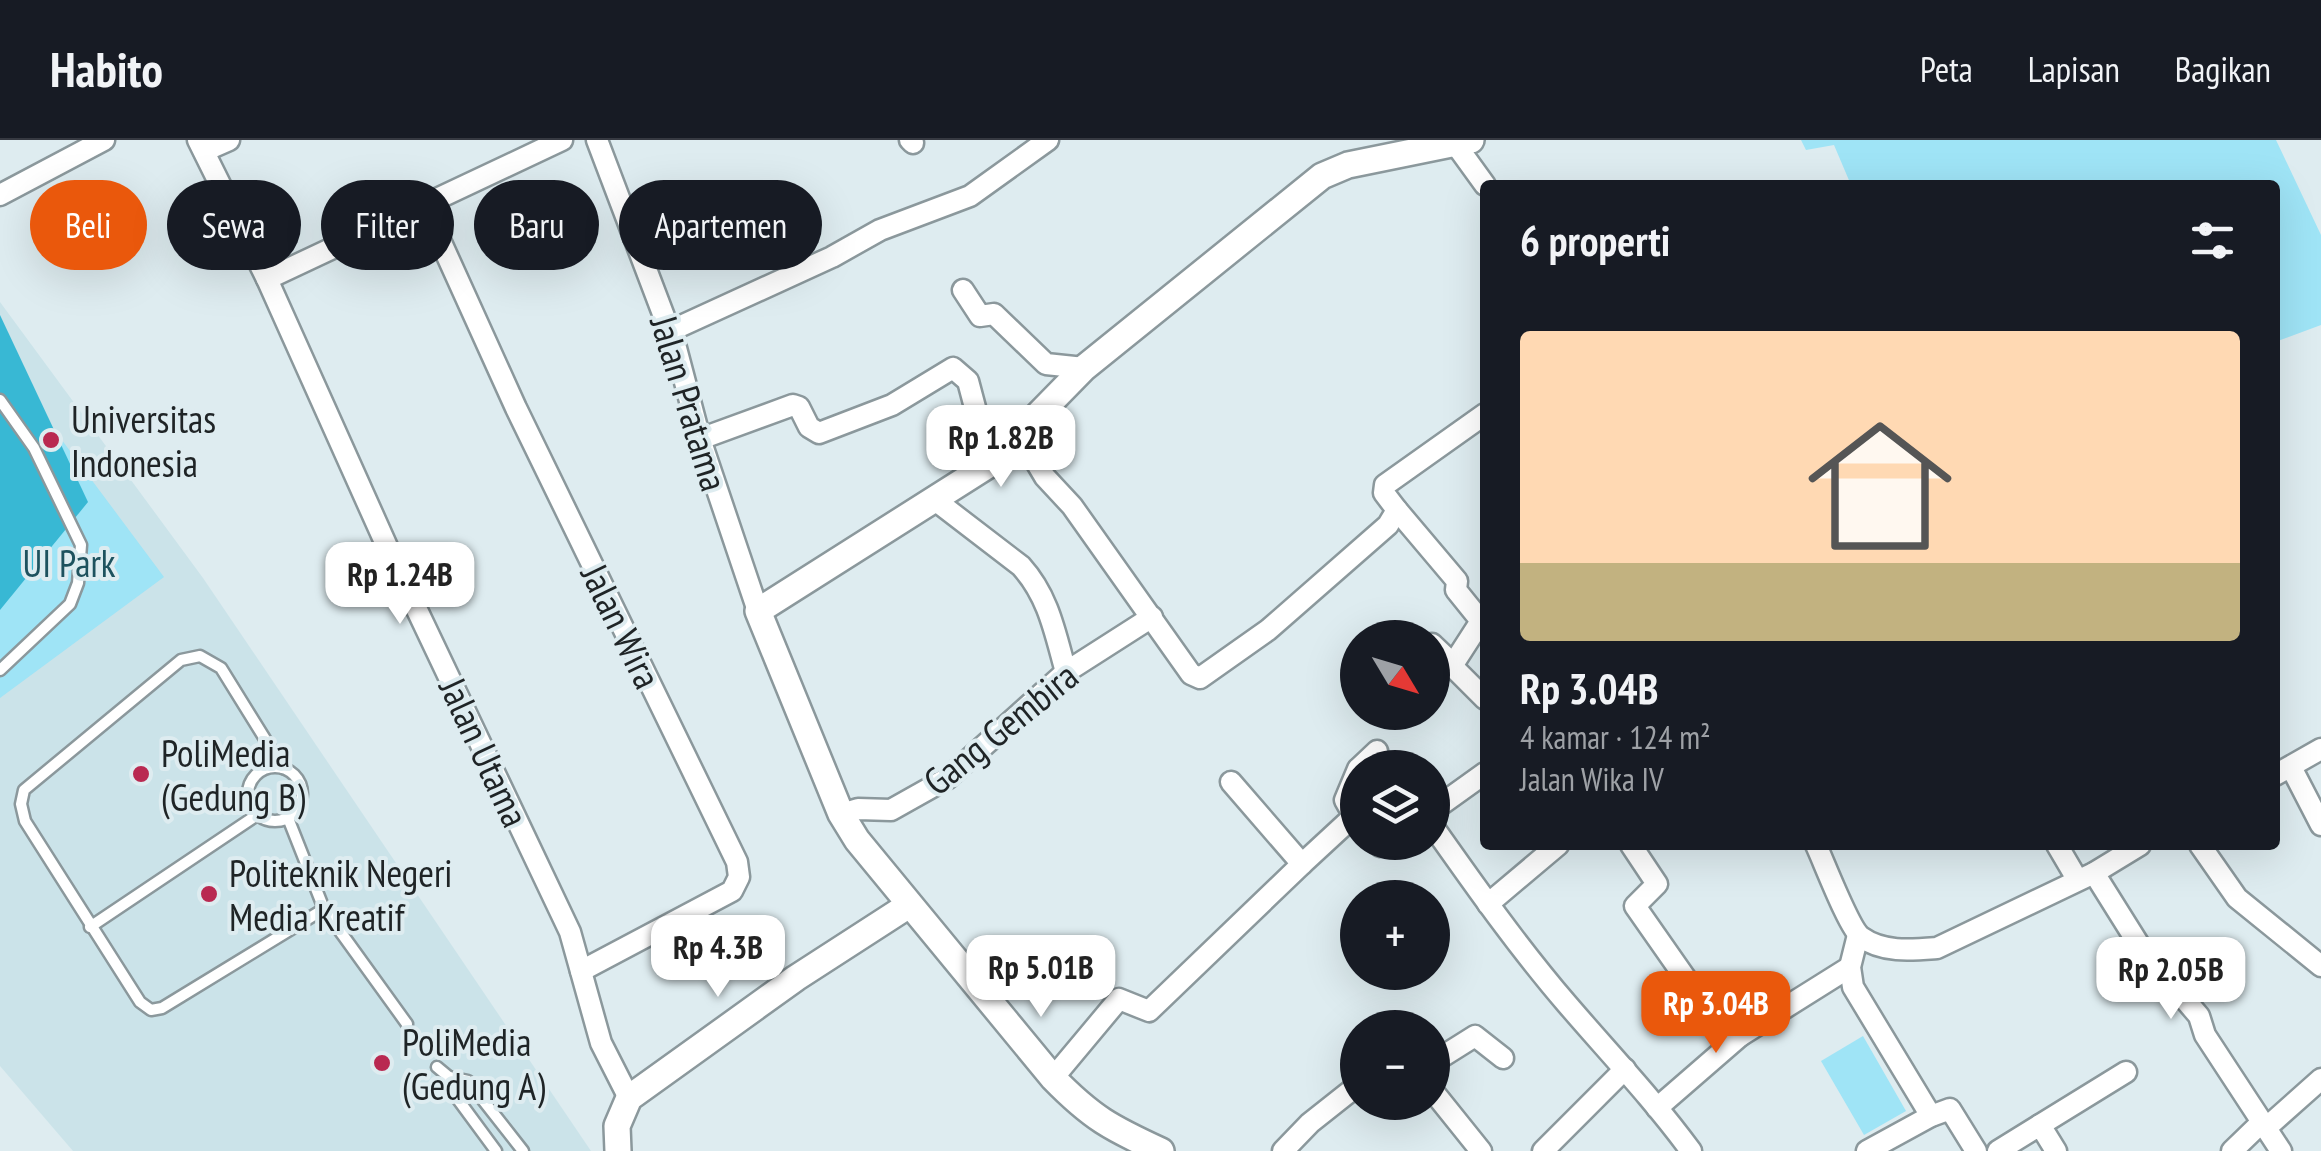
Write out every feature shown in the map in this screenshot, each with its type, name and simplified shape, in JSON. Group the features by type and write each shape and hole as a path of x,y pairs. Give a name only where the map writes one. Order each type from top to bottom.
{"street":[{"path":"0,196 104,140"},
{"path":"201,146 229,140"},
{"path":"454,193 562,140"},
{"name":"Jalan Pratama","path":"596,140 670,331 700,439 758,611"},
{"path":"670,331 832,257 880,230 970,196 1048,140"},
{"path":"1161,1151 1086,1112 909,906 841,814 758,611 990,464 1084,368 1322,176 1348,165 1447,143 1480,180"},
{"name":"Jalan Utama","path":"201,146 267,279 570,932 601,1043 629,1098"},
{"path":"267,279 321,254"},
{"name":"Jalan Wira","path":"454,270 516,408 737,862 739,877 732,891 581,970"},
{"path":"963,290 980,316 994,314 1046,364 1084,368"},
{"path":"700,439 793,405 799,407 809,427 819,433 892,405 953,368 968,382 990,464"},
{"path":"1480,418 1385,485 1384,492 1457,581 1456,590 1480,620"},
{"path":"1020,434 1046,477 1072,506 1191,674 1200,678 1268,630 1388,525 1397,510"},
{"path":"935,500 1022,566 1034,580 1048,605 1066,672"},
{"name":"Gang Gembira","path":"841,814 858,808 891,810 948,778 1066,672 1152,617"},
{"path":"1480,625 1452,663 1480,694"},
{"path":"2321,748 2283,771 2321,826"},
{"path":"1450,798 1480,777"},
{"path":"1230,782 1302,864"},
{"path":"1054,1078 1119,998 1149,1011 1340,832"},
{"path":"1450,850 1565,1002 1691,1151"},
{"path":"1488,904 1552,850"},
{"path":"1634,850 1656,884 1636,906 1721,1029 1740,1036"},
{"path":"1818,850 1858,935 1880,946 1910,950 1937,948 2085,876 2126,850"},
{"path":"2062,850 2199,1016 2205,1035 2281,1151"},
{"path":"2204,850 2238,898 2321,966"},
{"path":"618,1151 618,1126 629,1098 796,978 909,906"},
{"path":"1858,935 1850,967 1853,986 1931,1116"},
{"path":"1658,1108 1740,1036 1850,967"},
{"path":"1450,1052 1475,1036 1503,1058"},
{"path":"1543,1151 1625,1070"},
{"path":"1998,1151 2126,1072"},
{"path":"2232,1151 2321,1079"},
{"path":"1283,1151 1340,1099"},
{"path":"1867,1151 1931,1116 1950,1110 1976,1151"},
{"path":"1450,1113 1480,1151"},
{"path":"2040,1125 2056,1151"}],"lane":[{"path":"0,400 34,448 81,546 78,583 70,604 0,670"},
{"path":"283,768 262,770 254,777 248,796 257,815 278,822 298,810 303,798 301,785 294,774 283,768 221,668 200,656 181,660 153,683 24,790 21,804 24,821 90,927 140,1002 151,1010 162,1008 324,909"},
{"path":"90,927 257,815"},
{"path":"288,818 324,909 407,1024"},
{"path":"437,1066 449,1077 454,1094 496,1151"},
{"path":"449,1077 468,1080 522,1151"}],"shaded area":[{"name":"Politeknik Negeri Media Kreatif","path":"0,302 203,578 591,1151 73,1151 0,1066"},
{"path":"0,315 88,502 0,610"}],"green space":[{"path":"1801,140 2276,140 2321,235 2321,325 2280,340 2280,180 1849,180 1834,145 1806,150"},
{"name":"UI Park","path":"0,357 164,577 0,698"},
{"path":"1863,1036 1906,1111 1864,1135 1821,1061"}],"place":[{"name":"Universitas Indonesia","path":"51,440"},
{"name":"PoliMedia (Gedung B)","path":"141,774"},
{"name":"Politeknik Negeri Media Kreatif","path":"209,894"},
{"name":"PoliMedia (Gedung A)","path":"382,1063"}]}
